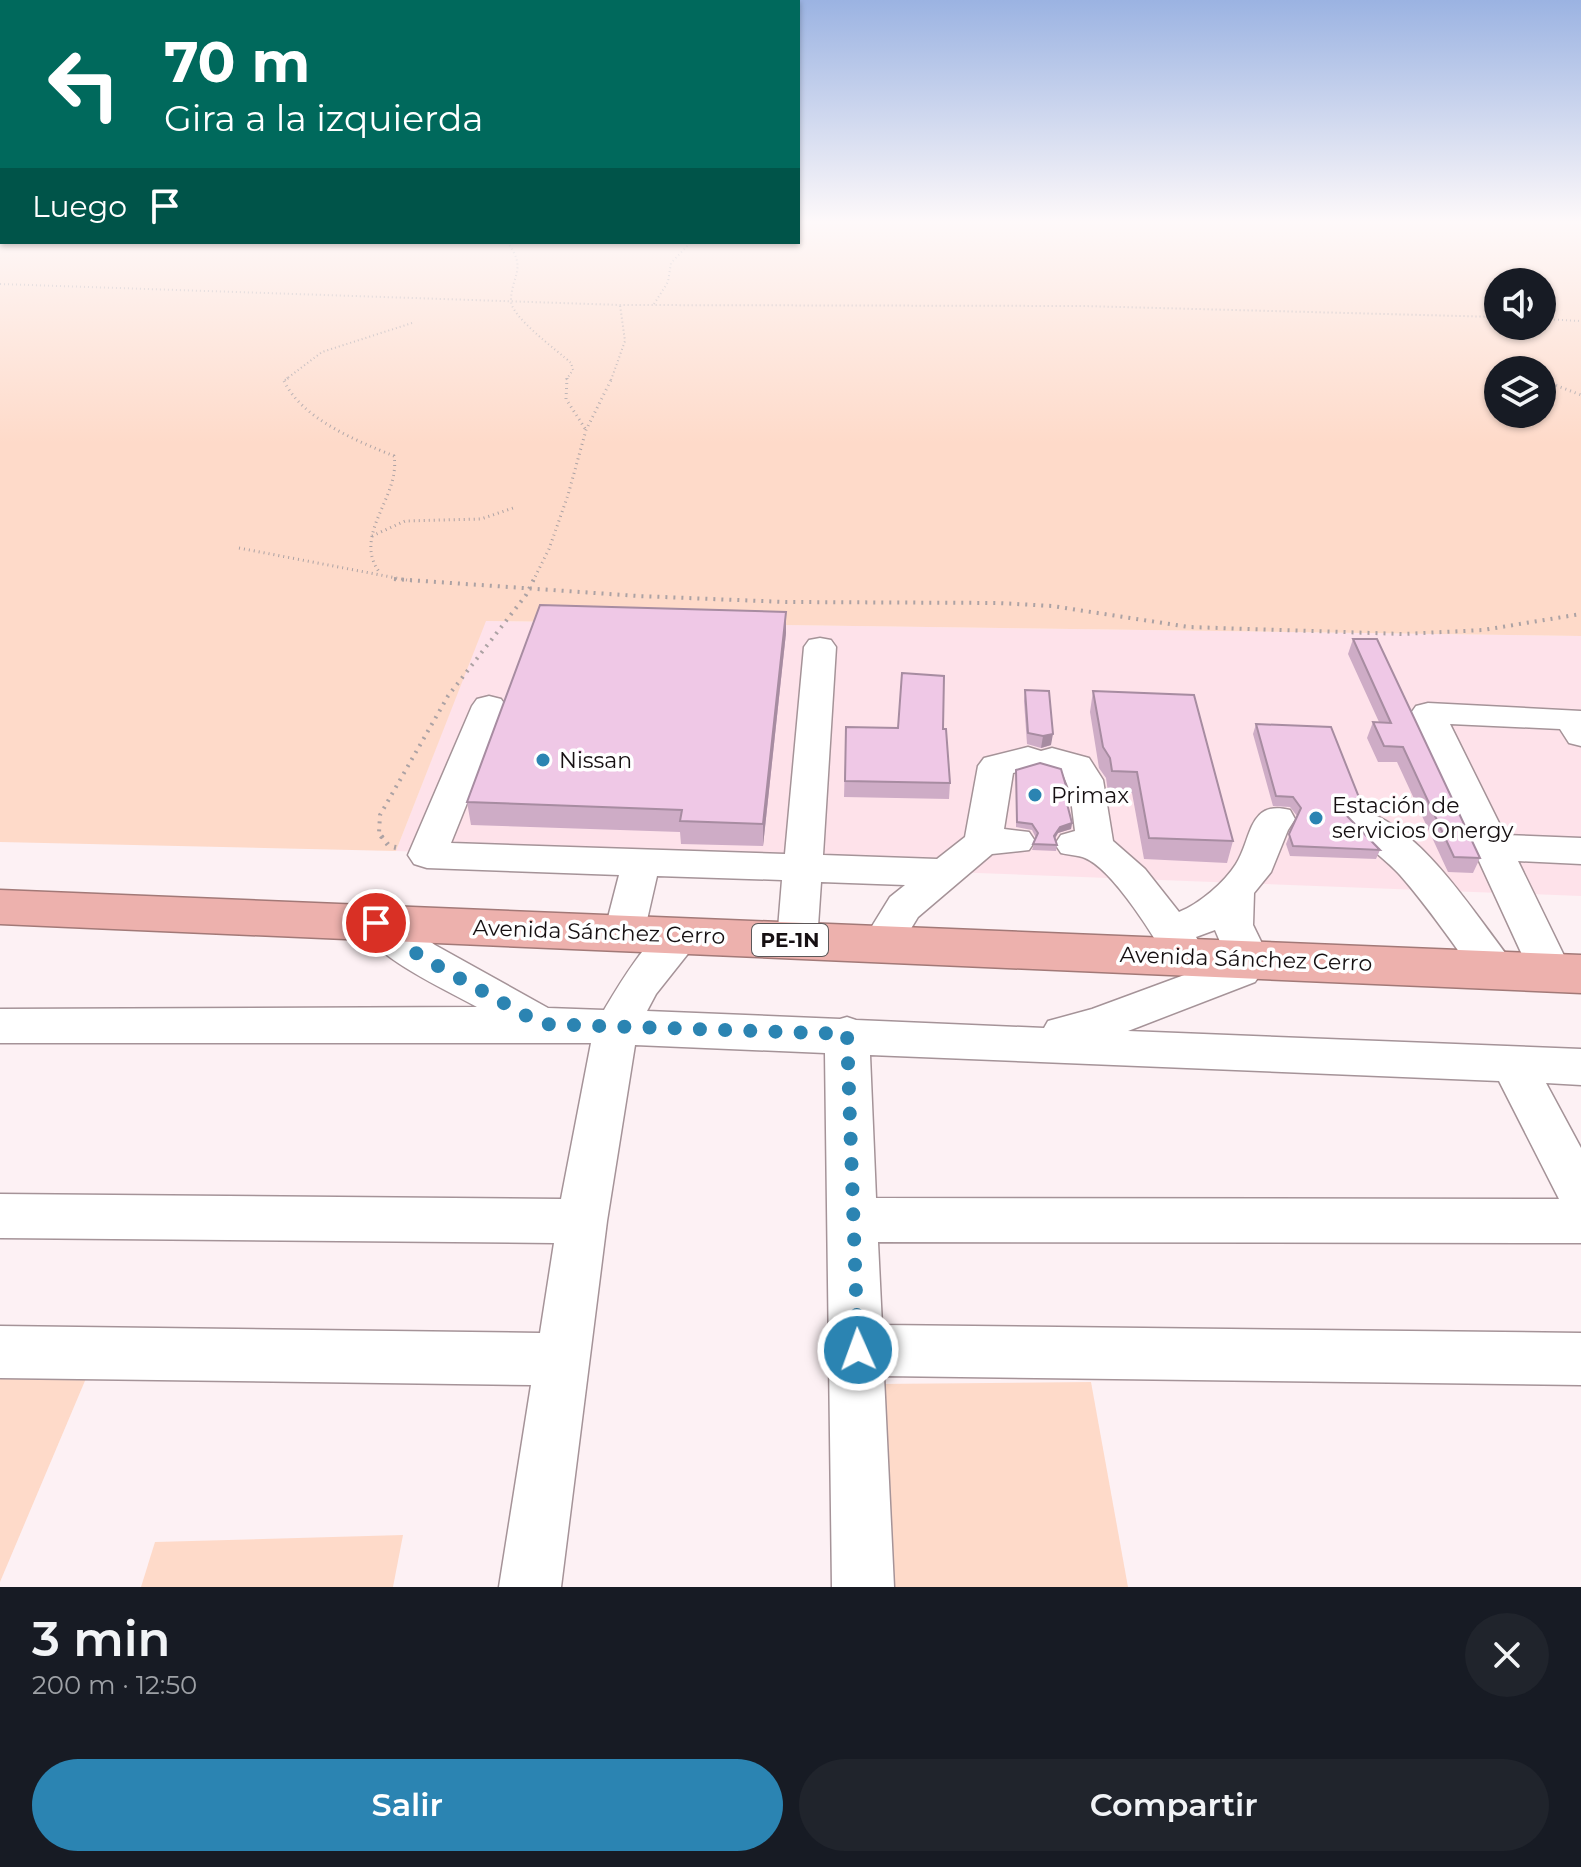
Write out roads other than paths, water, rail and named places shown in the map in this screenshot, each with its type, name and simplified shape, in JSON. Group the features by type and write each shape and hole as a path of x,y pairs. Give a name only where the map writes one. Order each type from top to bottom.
{"highway":[{"name":"Avenida Sánchez Cerro","path":"0,907 881,944 1180,944 1249,960 1566,973"}],"street":[{"path":"797,941 820,647"},
{"path":"489,706 427,855 949,873"},
{"path":"1566,973 1492,847 1428,713 1571,719 1581,736"},
{"path":"881,944 904,907 949,873 1000,842 993,771 1002,762 1040,758 1073,764 1082,772 1091,808 1085,845 1137,887 1180,944 1252,872 1271,825 1277,819"},
{"path":"1363,823 1396,846 1495,970"},
{"path":"1492,847 1581,851"},
{"path":"624,933 641,862"},
{"path":"1026,1042 1097,1025 1240,971 1249,960 1233,925 1235,889"},
{"path":"376,923 420,956 541,1024"},
{"path":"530,1587 582,1221 616,1028 641,983 682,936"},
{"path":"0,1026 541,1024 847,1034 1581,1067"},
{"path":"847,1034 863,1587"},
{"path":"1513,1065 1581,1194"},
{"path":"0,1216 582,1221"},
{"path":"853,1220 1581,1221"},
{"path":"858,1350 1581,1359"},
{"path":"0,1352 564,1359"}],"place":[{"name":"Nissan","path":"543,760"},
{"name":"Primax","path":"1035,795"},
{"name":"Estación de servicios Onergy","path":"1316,818"}]}
